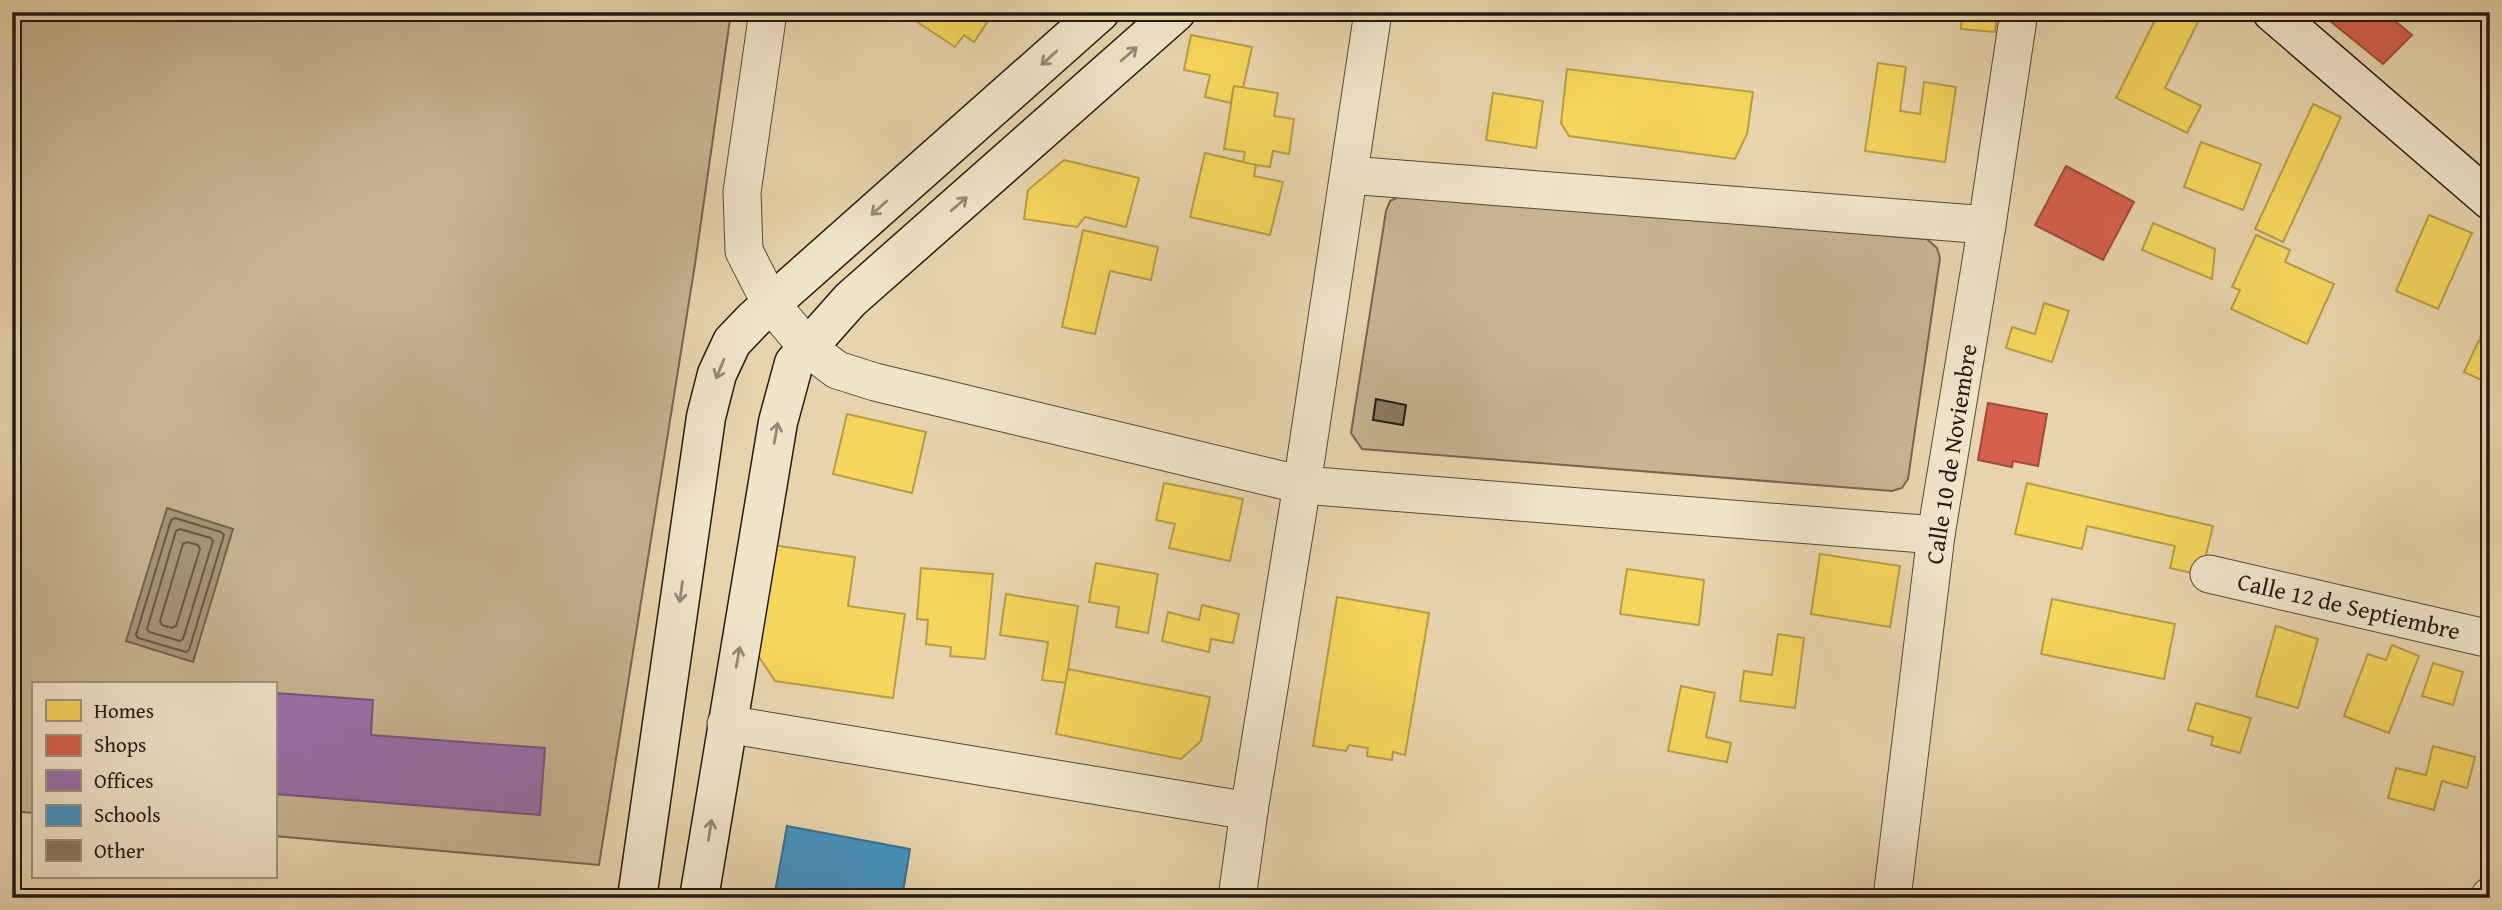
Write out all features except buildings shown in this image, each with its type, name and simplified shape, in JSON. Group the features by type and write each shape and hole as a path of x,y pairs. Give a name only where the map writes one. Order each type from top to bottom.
{"main road":[{"path":"637,898 706,417 717,374 732,342 771,304 1100,12"},
{"path":"699,898 778,422 794,363 850,300 1176,12"},
{"path":"2272,12 2490,200"}],"street":[{"path":"768,12 742,192 744,251 771,304 808,348 837,370 875,382 1302,485 1936,535"},
{"path":"1237,898 1248,811 1302,485 1373,12"},
{"name":"Calle 10 de Noviembre","path":"1892,898 1936,535 2019,12"},
{"path":"1349,175 1987,225"},
{"name":"Calle 12 de Septiembre","path":"2209,574 2490,639"},
{"path":"726,724 1248,811"}],"shaded area":[{"path":"12,12 731,12 695,264 599,865 276,836 276,682 32,682 32,813 12,811"},
{"path":"1402,195 1927,239 1937,248 1940,258 1908,479 1902,488 1892,491 1362,449 1351,433 1386,211 1390,201"}],"water":[{"path":"167,508 233,529 193,662 126,641"}]}
